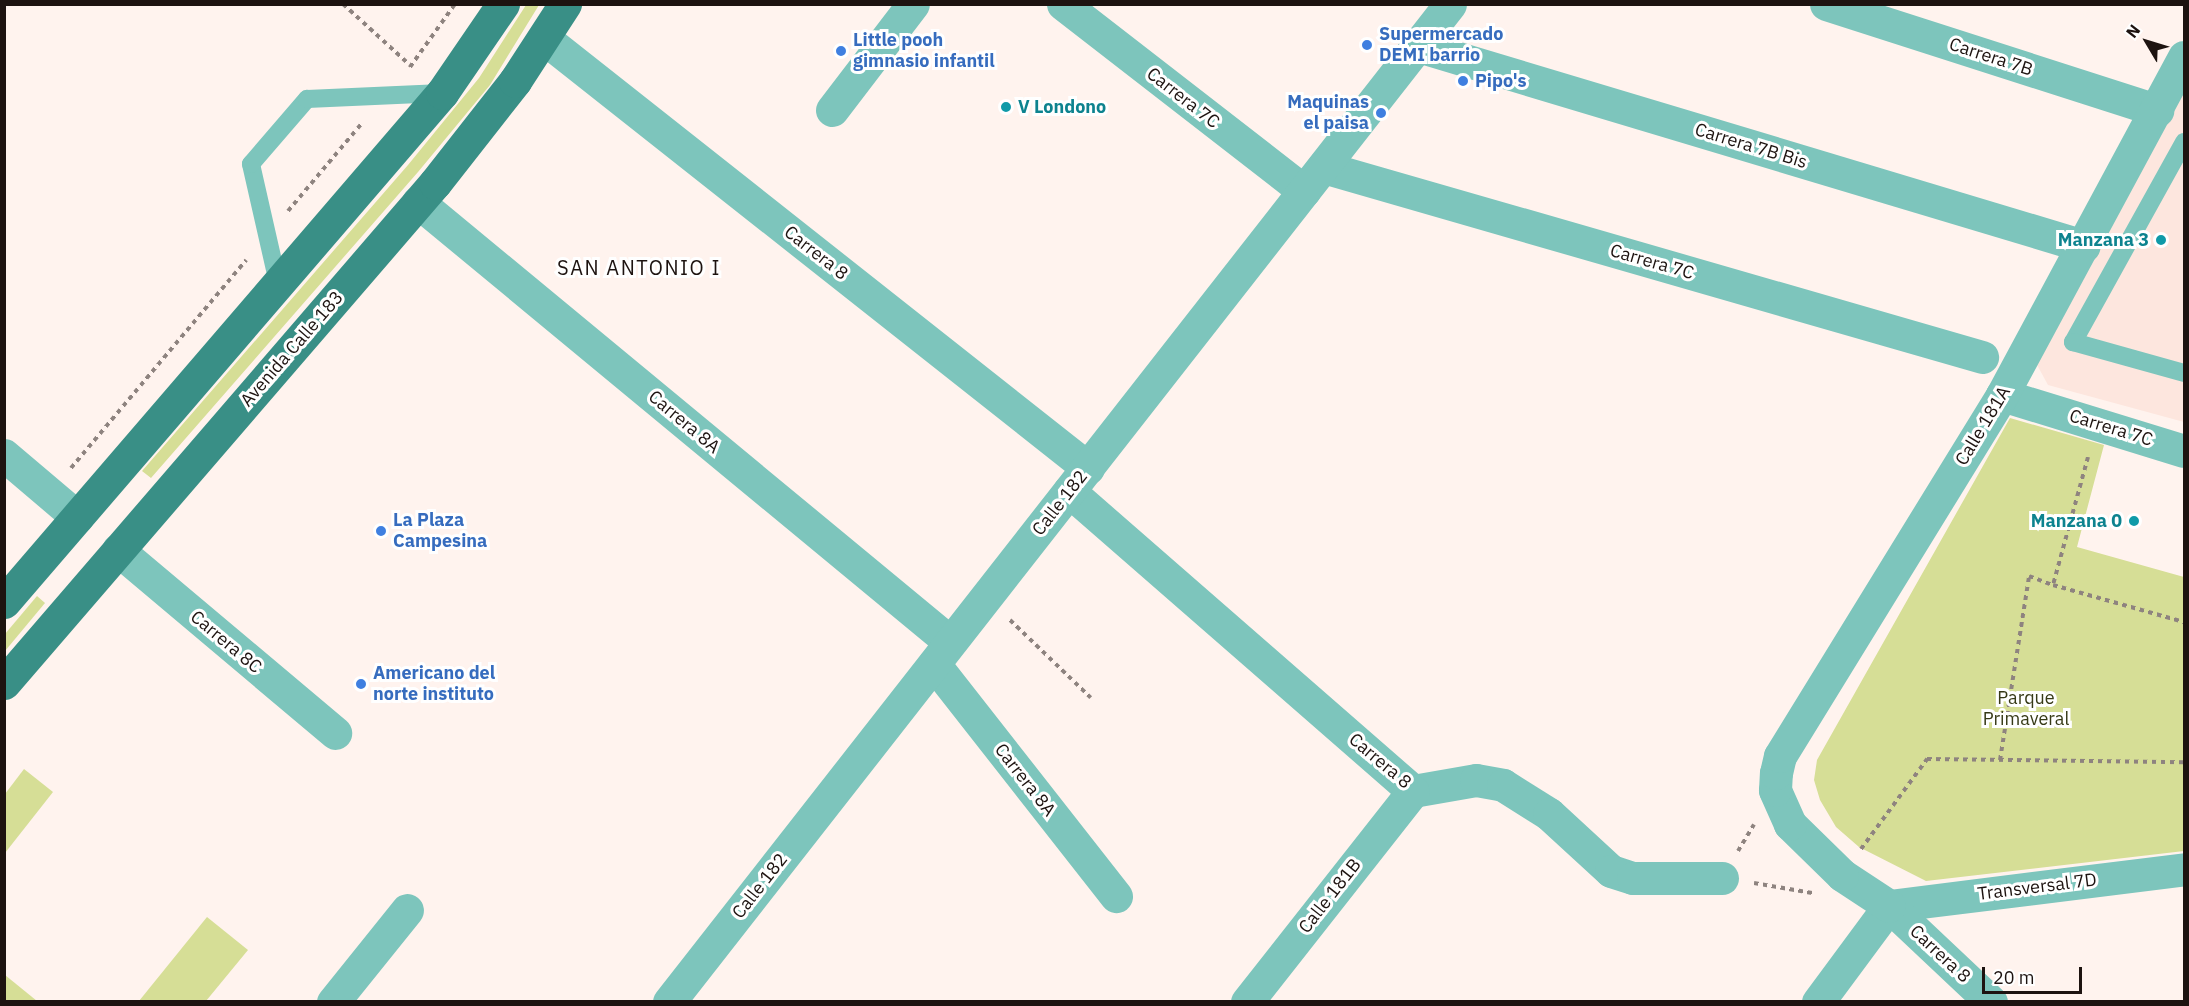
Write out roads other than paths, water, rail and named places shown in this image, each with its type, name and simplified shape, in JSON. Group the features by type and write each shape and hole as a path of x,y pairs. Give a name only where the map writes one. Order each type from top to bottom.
{"main road":[{"path":"4,602 442,93 502,4"},
{"name":"Avenida Calle 183","path":"4,683 477,132 544,39 565,4"}],"street":[{"path":"832,110 913,4"},
{"name":"Carrera 7C","path":"1062,4 1313,179 1982,357"},
{"name":"Calle 182","path":"669,1002 1450,4"},
{"name":"Carrera 7B","path":"1826,4 2157,110"},
{"name":"Carrera 8","path":"544,39 1078,479 1413,791 1476,780 1503,785 1549,814 1611,871 1633,878 1722,878"},
{"name":"Carrera 7B Bis","path":"1418,46 2084,246"},
{"name":"Calle 181A","path":"1778,799 1780,756 2002,395 2184,57"},
{"name":"Carrera 8A","path":"418,202 942,653 1116,896"},
{"name":"Carrera 7C","path":"2002,395 2184,451"},
{"path":"4,455 77,517"},
{"name":"Carrera 8C","path":"118,550 335,733"},
{"name":"Calle 181B","path":"1247,1002 1413,791"},
{"name":"Carrera 8","path":"1778,799 1790,824 1832,884 1889,906 1991,1002"},
{"name":"Transversal 7D","path":"1889,906 2184,869"},
{"path":"1818,1002 1889,906"},
{"path":"333,1002 407,910"}],"lane":[{"path":"278,283 251,164 307,99 442,93"},
{"path":"2184,142 2073,342 2184,373"}],"place":[{"name":"Supermercado DEMI barrio","path":"1367,45"},
{"name":"Little pooh gimnasio infantil","path":"841,51"},
{"name":"Pipo's","path":"1463,81"},
{"name":"V Londono","path":"1006,107"},
{"name":"Maquinas el paisa","path":"1381,113"},
{"name":"Manzana 3","path":"2161,240"},
{"name":"Manzana 0","path":"2134,521"},
{"name":"La Plaza Campesina","path":"381,531"},
{"name":"Americano del norte instituto","path":"361,684"}],"district":[{"name":"SAN ANTONIO I","path":"639,267"}],"park label":[{"name":"Parque Primaveral","path":"2026,709"}]}
